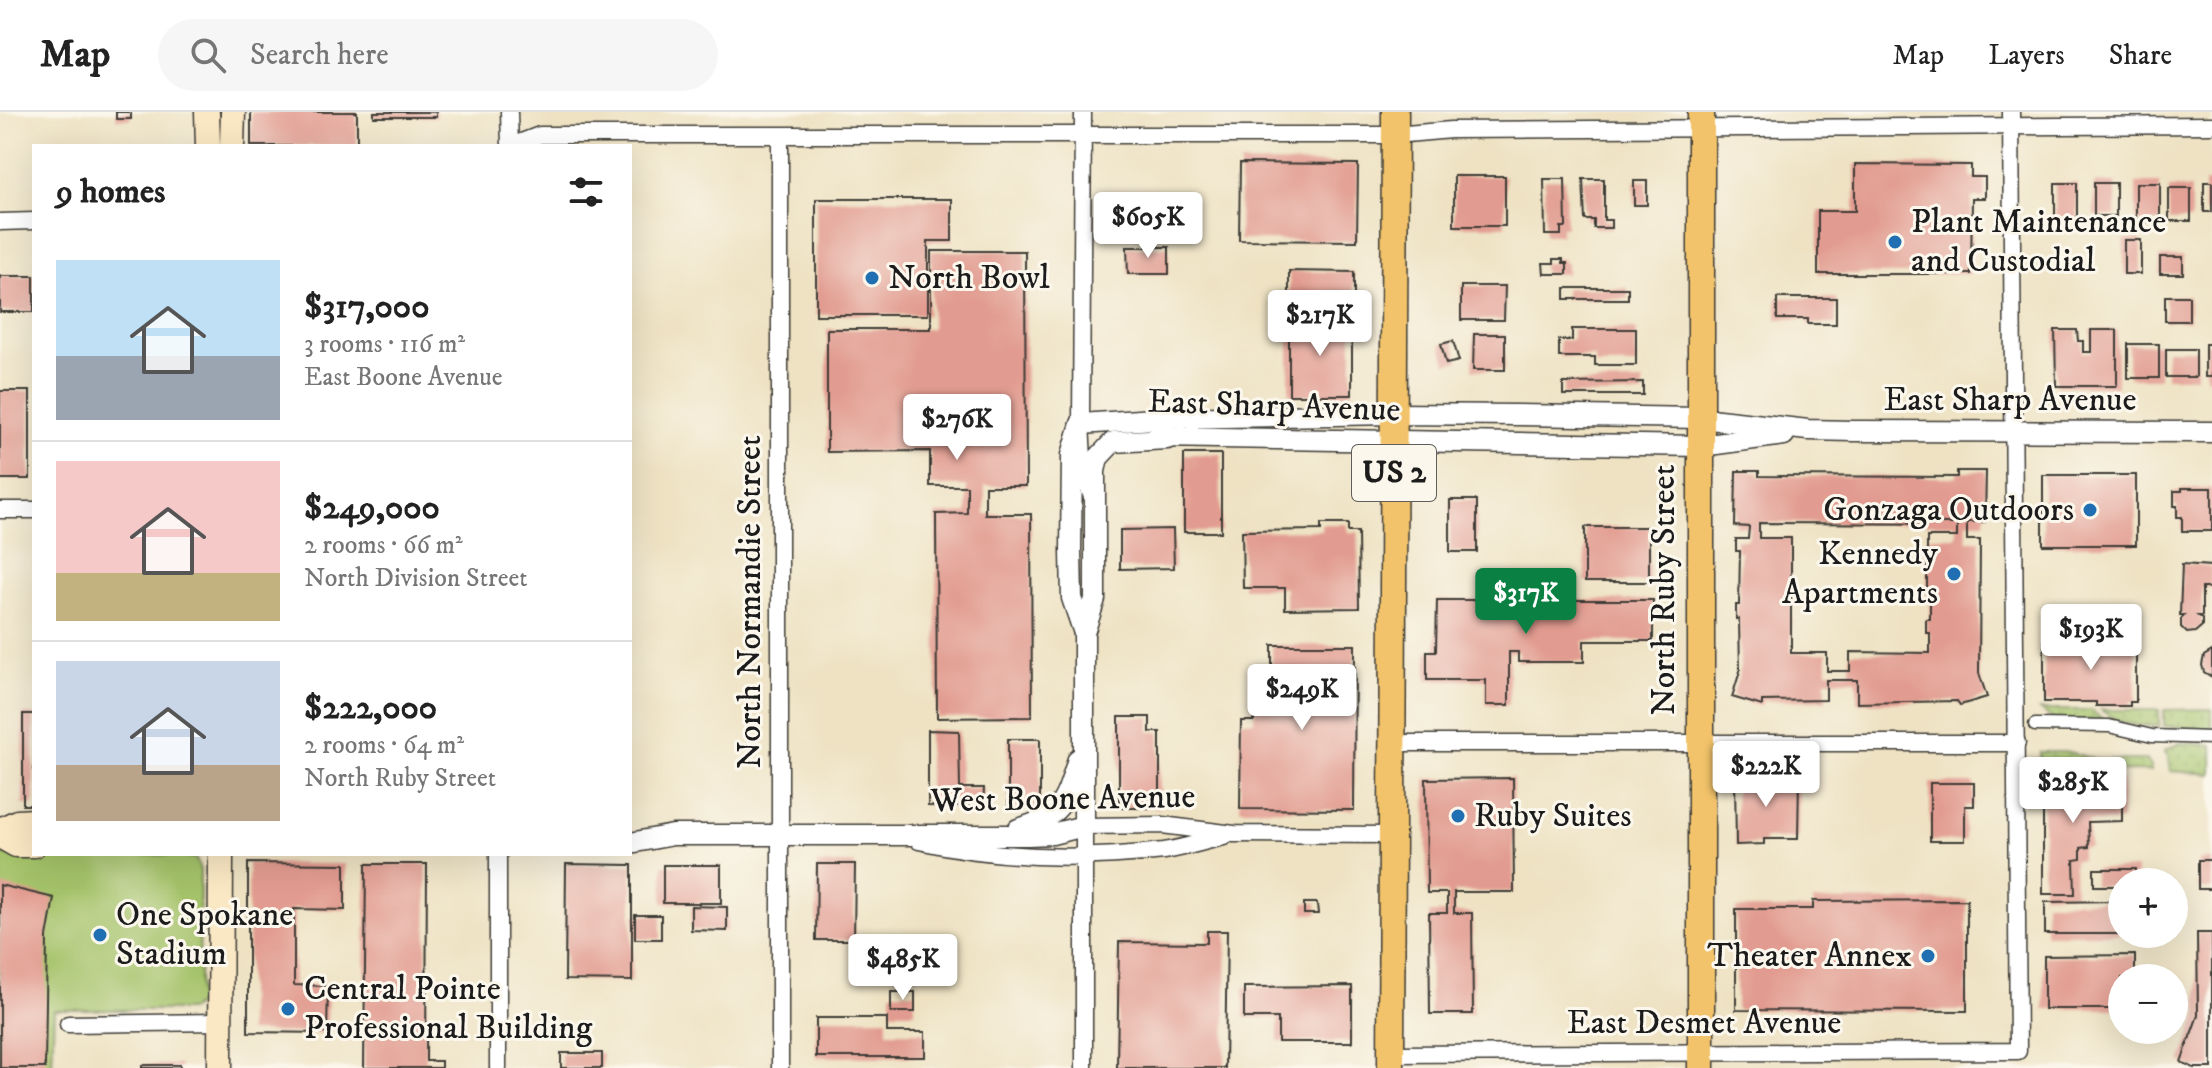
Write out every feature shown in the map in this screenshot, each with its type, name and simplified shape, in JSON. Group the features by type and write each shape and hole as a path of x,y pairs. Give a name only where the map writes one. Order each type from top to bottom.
{"main road":[{"path":"207,112 208,144"},
{"path":"232,144 233,112"},
{"name":"North Ruby Street","path":"1701,121 1701,1061"},
{"name":"US 2","path":"1391,1061 1395,123"},
{"path":"32,821 17,822 0,833 16,845 32,845"},
{"path":"220,1068 221,856"}],"street":[{"path":"509,112 510,144"},
{"path":"1083,112 1081,424 1084,476 1096,510"},
{"path":"515,144 540,135 1082,135 1395,123 1451,130 1701,121 2011,119 2212,125"},
{"path":"1392,743 2017,743 2011,119"},
{"name":"North Normandie Street","path":"780,136 780,1068"},
{"path":"0,222 32,221"},
{"name":"East Sharp Avenue","path":"1081,424 1168,418 1394,414 1701,418 1808,430 2212,432"},
{"path":"1081,424 1072,455 1071,551 1072,598 1084,633"},
{"name":"East Sharp Avenue","path":"1081,424 1167,439 1701,446 1808,430"},
{"path":"1084,1068 1084,633 1095,599 1095,471 1098,458 1113,442 1167,439"},
{"path":"0,510 32,510"},
{"path":"2035,725 2109,726 2152,736 2212,738"},
{"path":"996,836 1035,824 1054,814 1063,802 1084,740"},
{"name":"East Desmet Avenue","path":"1391,1061 1701,1061 2018,1051 2017,743"},
{"name":"West Boone Avenue","path":"632,827 673,835 996,836 1052,834 1084,826 1162,825 1234,834 1392,835"},
{"name":"West Boone Avenue","path":"893,835 965,851 1084,855 1167,851 1234,834"},
{"name":"West Boone Avenue","path":"632,843 673,835"},
{"path":"498,856 498,1068"},
{"path":"68,1024 220,1022"}],"green space":[{"path":"2212,709 2212,729 2164,726 2164,710"},
{"path":"2040,710 2091,710 2103,720 2055,721"},
{"path":"2101,710 2159,710 2159,726 2128,724"},
{"path":"2180,743 2212,745 2212,774 2170,771 2164,751"},
{"path":"2040,752 2070,752 2096,760 2146,760 2151,771 2040,772"},
{"name":"One Spokane Stadium","path":"0,854 186,856 196,859 200,870 199,1004 190,1010 54,1010 52,1068 0,1068"}],"building":[{"path":"116,112 131,112 131,119 116,119"},
{"path":"251,112 357,112 357,144 251,144"},
{"path":"374,112 436,112 436,117 374,117"},
{"path":"1240,163 1358,164 1357,241 1239,240"},
{"name":"Plant Maintenance and Custodial","path":"1855,164 1971,165 1971,177 1985,177 1985,198 1972,198 1971,274 1818,274 1818,211 1855,211"},
{"path":"1454,176 1505,176 1505,226 1454,226"},
{"path":"1544,179 1565,179 1566,227 1561,227 1561,235 1545,235"},
{"path":"1583,179 1604,179 1604,220 1611,220 1611,228 1594,228 1594,220 1585,220"},
{"path":"1634,181 1647,181 1647,205 1634,205"},
{"path":"2204,182 2212,182 2212,212 2204,212"},
{"path":"2055,183 2077,183 2077,220 2055,220"},
{"path":"2094,183 2116,183 2116,216 2094,216"},
{"path":"2136,183 2160,183 2160,222 2136,222"},
{"path":"2169,188 2191,188 2191,221 2169,221"},
{"name":"North Bowl","path":"816,199 952,199 952,241 928,241 928,315 816,315"},
{"path":"2124,240 2141,240 2141,274 2124,274"},
{"path":"1127,247 1169,247 1169,274 1128,274"},
{"path":"931,251 1025,251 1026,486 985,486 985,514 1031,514 1032,717 937,718 936,514 967,513 967,486 930,486 930,451 827,452 827,329 931,329"},
{"path":"2160,257 2183,257 2183,274 2160,274"},
{"path":"1554,259 1563,259 1563,263 1567,263 1567,274 1544,274 1543,263 1554,263"},
{"path":"1289,271 1354,272 1354,318 1289,318"},
{"path":"0,276 32,276 32,312 0,312"},
{"path":"1461,286 1505,286 1504,320 1461,320"},
{"path":"1565,288 1628,288 1628,299 1565,299"},
{"path":"2165,296 2189,296 2189,321 2165,321"},
{"path":"1777,298 1836,298 1836,324 1808,324 1808,319 1777,319"},
{"path":"1289,320 1352,320 1352,395 1289,395"},
{"path":"1572,329 1636,329 1636,365 1595,365 1595,357 1559,357 1559,340 1572,340"},
{"path":"2055,330 2077,330 2078,341 2083,341 2083,352 2091,352 2091,330 2117,330 2117,386 2056,386"},
{"path":"1474,334 1505,334 1505,370 1473,370"},
{"path":"1453,341 1459,361 1446,364 1441,344"},
{"path":"2128,344 2159,344 2159,378 2128,378"},
{"path":"2205,344 2212,344 2212,377 2205,377"},
{"path":"2166,349 2196,349 2196,377 2166,377"},
{"path":"1643,382 1643,395 1563,395 1563,383"},
{"path":"0,391 30,391 30,479 0,479"},
{"path":"1184,454 1221,454 1221,532 1184,532"},
{"name":"Kennedy Apartments","path":"1736,471 1759,471 1759,476 1957,477 1957,471 1986,471 1985,522 1967,522 1967,540 1980,540 1979,673 1987,697 1960,705 1957,701 1857,703 1857,680 1826,680 1826,700 1762,701 1762,706 1732,697 1740,671 1736,605 1739,605 1740,551 1736,551 1736,539 1748,539 1749,527 1735,526","holes":["1759,523 1957,524 1957,537 1927,537 1930,619 1926,619 1926,633 1930,633 1930,653 1850,652 1850,671 1827,671 1827,653 1791,653 1791,538 1759,538"]},
{"name":"Gonzaga Outdoors","path":"2043,475 2136,475 2136,545 2043,545"},
{"path":"2182,488 2212,488 2212,531 2182,531 2182,517 2177,517 2177,506 2174,506 2174,491 2182,491"},
{"path":"1450,500 1477,500 1477,552 1450,552"},
{"path":"1321,524 1348,524 1348,532 1358,532 1359,608 1285,609 1285,588 1243,588 1242,531 1321,530"},
{"path":"1585,527 1649,527 1649,582 1585,582"},
{"path":"1173,529 1174,568 1120,569 1120,530"},
{"path":"2182,564 2211,566 2211,588 2202,588 2202,616 2198,616 2202,619 2202,626 2195,632 2187,633 2181,627 2184,615 2180,615"},
{"path":"1437,600 1653,600 1653,641 1584,641 1584,662 1518,662 1518,652 1509,652 1509,705 1486,705 1486,680 1427,680 1427,651 1436,651"},
{"path":"2044,641 2136,641 2136,702 2130,702 2130,706 2096,706 2096,702 2044,702"},
{"path":"1272,645 1355,645 1354,810 1240,809 1241,721 1254,721 1255,685 1272,685"},
{"path":"2212,651 2212,677 2204,672 2202,665 2204,656"},
{"path":"23,714 32,714 32,805 23,805"},
{"path":"1119,717 1150,717 1150,732 1160,732 1160,808 1119,808"},
{"path":"928,730 959,731 960,788 984,788 983,807 928,806"},
{"path":"1008,739 1040,739 1040,808 1008,808"},
{"path":"1799,777 1798,839 1764,839 1764,844 1736,845 1735,778"},
{"path":"1513,778 1514,892 1454,892 1454,913 1472,913 1473,1014 1430,1014 1429,913 1447,913 1447,893 1427,893 1426,779"},
{"path":"2122,780 2122,821 2088,822 2089,847 2081,848 2081,859 2074,860 2075,894 2043,894 2043,781"},
{"path":"1930,783 1974,783 1974,806 1965,806 1965,841 1930,841"},
{"path":"2198,860 2212,860 2212,889 2198,889"},
{"path":"248,863 345,864 345,910 294,909 294,985 328,986 327,1033 248,1032"},
{"path":"366,864 427,864 426,1061 441,1061 441,1068 364,1068"},
{"path":"566,864 632,865 632,981 565,980"},
{"path":"817,864 855,864 854,940 816,940"},
{"path":"663,865 721,865 721,903 663,903"},
{"path":"2094,869 2108,869 2108,886 2094,886"},
{"name":"One Spokane Stadium","path":"0,885 54,898 47,937 45,1068 0,1068"},
{"path":"1967,900 1967,1011 1736,1010 1736,909 1813,909 1813,901"},
{"path":"2108,901 2108,934 2045,934 2045,902"},
{"path":"1304,903 1317,903 1318,914 1304,914"},
{"path":"691,906 727,907 727,931 691,930"},
{"path":"635,915 661,915 661,939 635,939"},
{"path":"1207,931 1227,931 1225,1068 1117,1068 1119,942 1207,943"},
{"path":"2197,933 2212,933 2212,1068 2194,1068 2181,1062 2198,1015"},
{"path":"2135,955 2135,964 2108,964 2108,1009 2044,1009 2044,956"},
{"path":"1352,986 1352,1042 1278,1042 1278,1018 1244,1018 1244,987"},
{"path":"891,992 915,992 915,1012 891,1012"},
{"path":"816,1018 887,1018 887,1032 925,1032 925,1057 816,1057"},
{"path":"561,1053 602,1053 602,1068 561,1068"},
{"path":"142,1065 180,1065 180,1068 142,1068"}],"place":[{"name":"Plant Maintenance and Custodial","path":"1895,242"},
{"name":"North Bowl","path":"872,278"},
{"name":"Gonzaga Outdoors","path":"2090,510"},
{"name":"Kennedy Apartments","path":"1954,574"},
{"name":"Ruby Suites","path":"1458,816"},
{"name":"One Spokane Stadium","path":"100,935"},
{"name":"Theater Annex","path":"1928,956"},
{"name":"Central Pointe Professional Building","path":"288,1009"}]}
